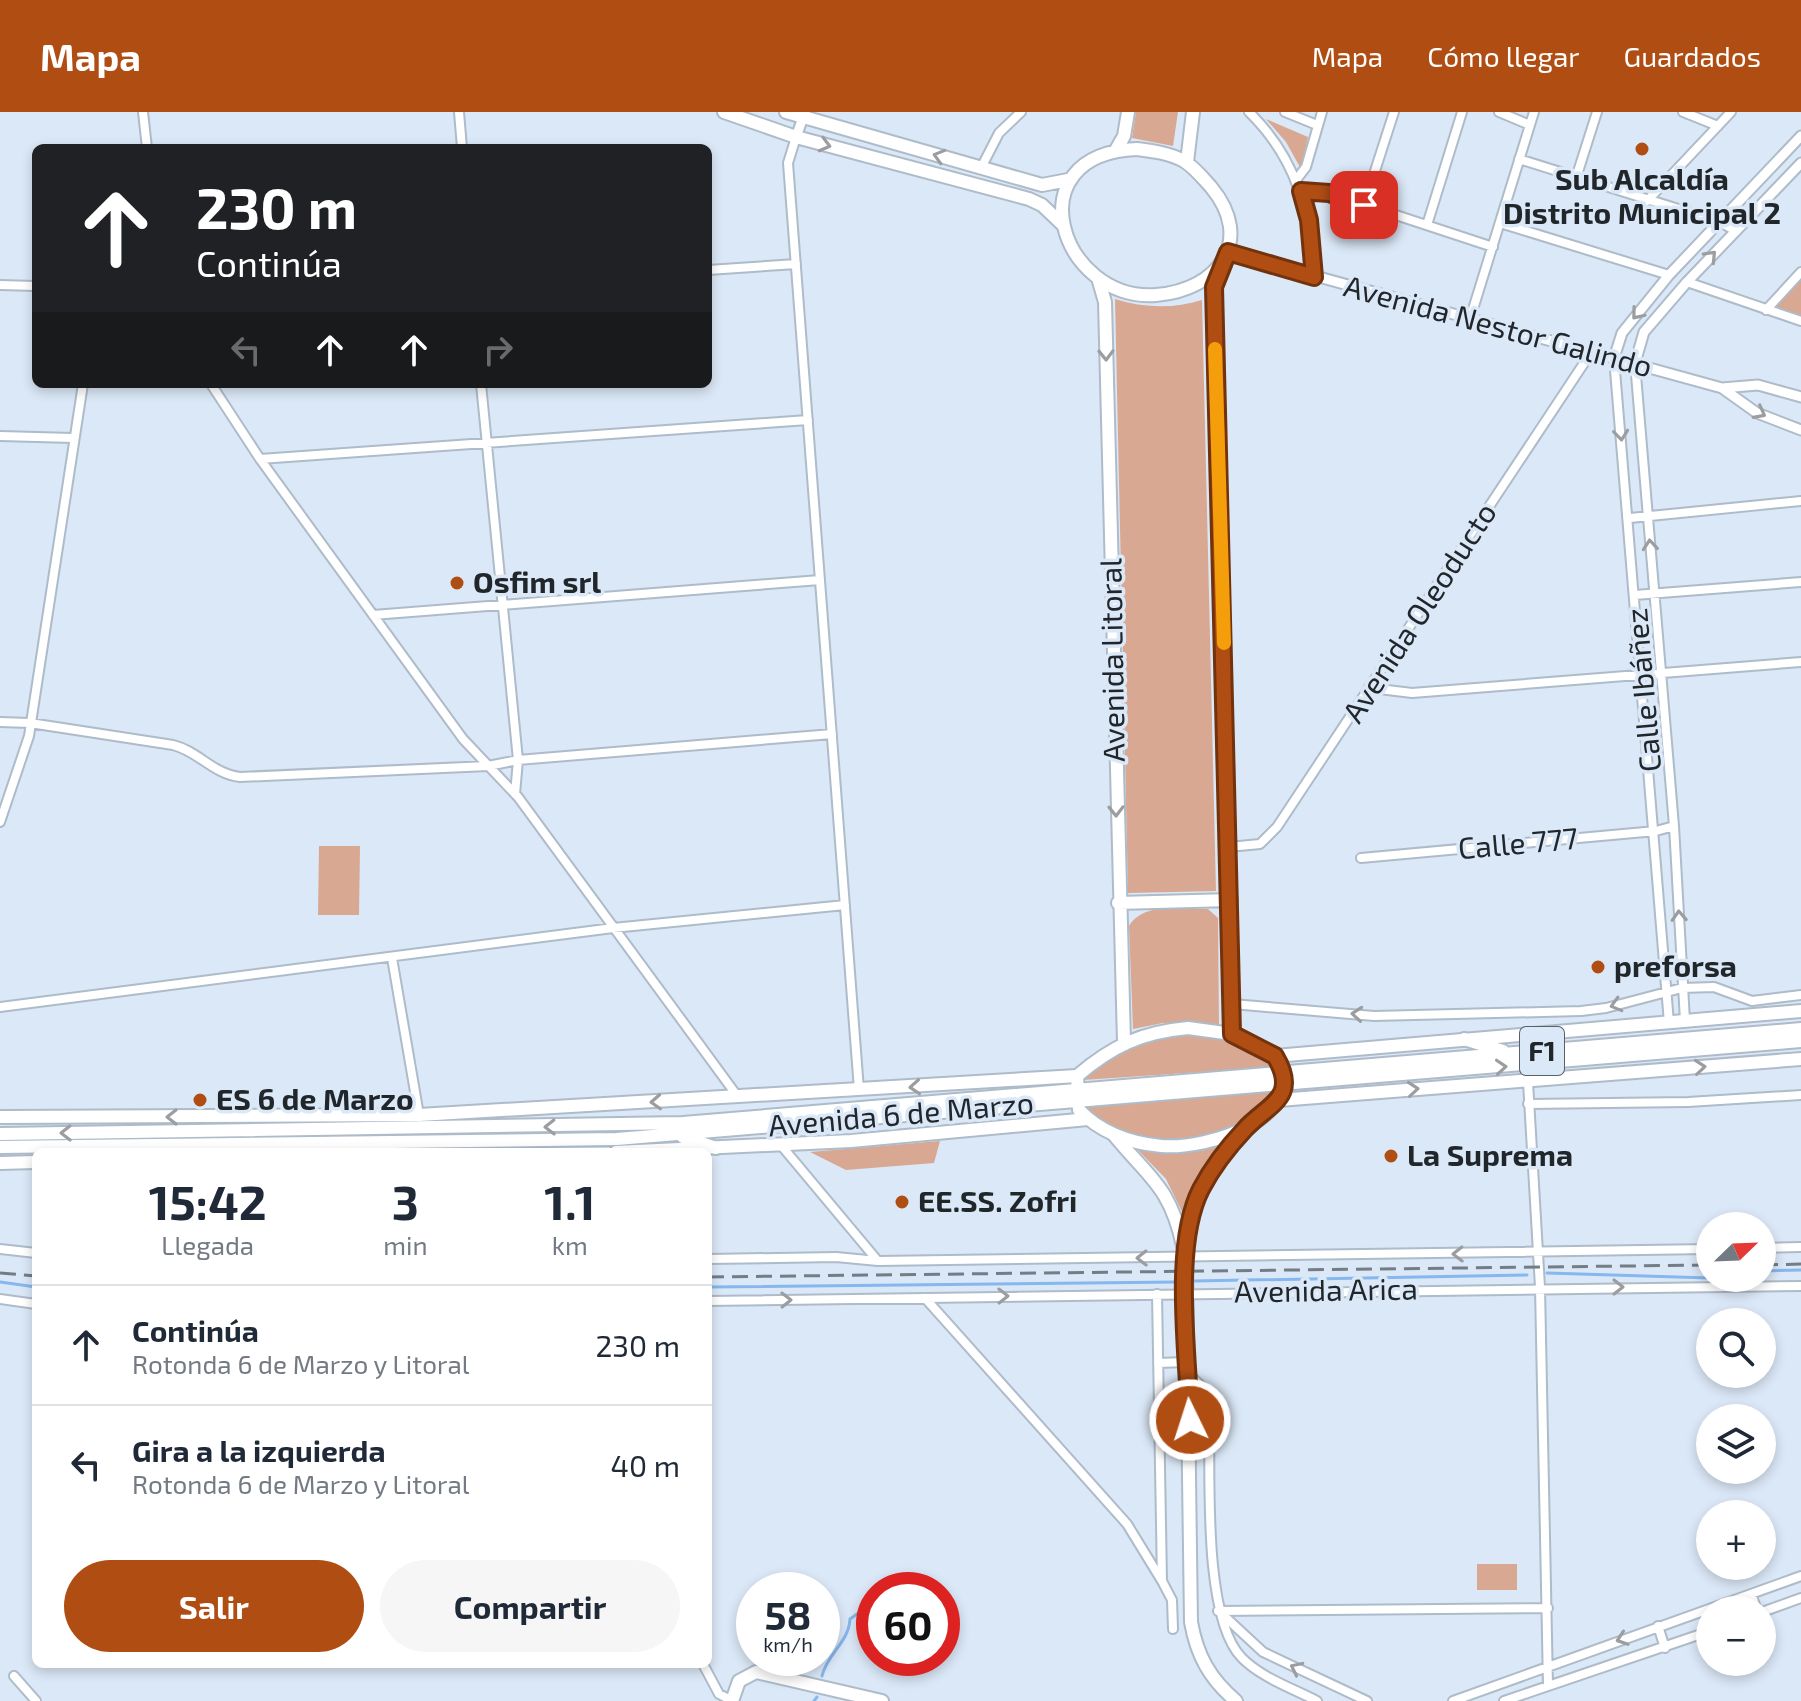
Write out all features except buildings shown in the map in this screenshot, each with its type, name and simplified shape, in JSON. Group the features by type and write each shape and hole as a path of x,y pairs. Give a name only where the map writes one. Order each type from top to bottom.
{"main road":[{"path":"724,112 796,137 1029,199 1042,205 1063,225"},
{"path":"786,112 1042,185 1068,180"},
{"path":"1116,150 1124,136 1128,112"},
{"path":"1187,162 1193,112"},
{"path":"1220,267 1204,282 1154,295 1120,289 1098,278 1075,253 1063,225 1061,194 1068,180 1093,158 1116,150 1165,153 1187,162 1217,194 1226,212 1231,234 1213,302 1231,900 1232,1034"},
{"name":"Avenida Litoral","path":"1098,278 1105,302 1118,903 1124,1042"},
{"path":"1118,903 1231,900"},
{"path":"1246,1127 1205,1142 1182,1146 1139,1143 1114,1135 1088,1119 1079,1110 1076,1088 1103,1054 1151,1031 1188,1028 1232,1034 1275,1056 1801,1011"},
{"name":"Avenida 6 de Marzo","path":"1283,1077 1509,1053 1801,1029"},
{"path":"1464,1039 1509,1053"},
{"name":"Avenida 6 de Marzo","path":"0,1134 657,1124 1076,1088 1283,1077 1801,1041"},
{"path":"1275,1056 1283,1077 1279,1100"},
{"path":"1236,1701 1210,1676 1194,1640 1190,1602 1187,1444 1182,1393 1186,1367 1186,1257 1190,1218 1200,1190 1246,1127 1279,1100 1801,1059"},
{"name":"Avenida 6 de Marzo","path":"0,1117 419,1115 859,1090 1076,1088"},
{"name":"Avenida 6 de Marzo","path":"0,1147 676,1135 1076,1088"},
{"name":"Avenida 6 de Marzo","path":"712,1148 1088,1119"},
{"path":"676,1135 716,1148"},
{"path":"1114,1135 1150,1172 1167,1197 1186,1257"},
{"path":"0,1163 32,1162"},
{"path":"732,1700 739,1681 756,1672 882,1701"}],"street":[{"path":"143,112 147,144"},
{"path":"459,112 462,144"},
{"path":"981,168 999,133 1021,112"},
{"path":"1249,112 1270,134 1301,191 1309,220 1314,277"},
{"path":"1285,112 1317,125"},
{"path":"1296,180 1306,167 1322,112"},
{"path":"1364,205 1394,112"},
{"path":"1427,225 1462,112"},
{"path":"1499,112 1530,125"},
{"path":"1470,319 1534,112"},
{"path":"1576,178 1597,112"},
{"path":"1683,112 1718,126"},
{"path":"1647,201 1731,112"},
{"path":"804,115 788,163 859,1090"},
{"path":"1614,358 1622,333 1669,275 1801,136"},
{"path":"1519,159 1720,222 1736,231"},
{"path":"1635,363 1644,332 1687,282 1801,163"},
{"path":"1301,191 1329,193 1493,247"},
{"path":"1500,223 1669,275"},
{"name":"Avenida Nestor Galindo","path":"1228,252 1722,388 1757,413 1801,430"},
{"path":"712,270 796,264"},
{"path":"1766,310 1801,272"},
{"path":"1687,282 1801,321"},
{"path":"0,285 32,286"},
{"name":"Avenida Oleoducto","path":"1229,847 1253,846 1268,837 1371,688 1592,351"},
{"name":"Calle Ibáñez","path":"1614,358 1656,831 1669,1023"},
{"name":"Calle Ibáñez","path":"1635,363 1674,826 1685,1021"},
{"name":"Avenida Nestor Galindo","path":"1722,388 1758,385 1801,397"},
{"path":"0,822 29,736 82,388"},
{"path":"214,388 260,459 463,739 515,794 738,1097"},
{"path":"481,388 500,603 518,760 515,794"},
{"path":"260,459 808,420"},
{"path":"0,436 73,438"},
{"path":"1630,518 1801,501"},
{"path":"373,615 820,580"},
{"path":"1635,595 1801,582"},
{"path":"1371,688 1412,693 1801,662"},
{"path":"0,722 30,723 185,748 229,776 488,766 518,760 832,734"},
{"name":"Calle 777","path":"1361,858 1656,831 1674,826"},
{"path":"0,1007 613,928 845,905"},
{"path":"392,958 419,1115"},
{"path":"1232,1004 1374,1016 1581,1011 1606,1008 1665,989 1682,988 1714,987 1752,1001 1801,995"},
{"path":"1528,1082 1540,1287 1548,1686"},
{"path":"1528,1104 1688,1102 1801,1095"},
{"path":"780,1144 878,1261"},
{"path":"1776,1248 1801,1247"},
{"path":"0,1249 32,1253"},
{"name":"Avenida Arica","path":"712,1259 836,1257 878,1261 1696,1249"},
{"name":"Avenida Arica","path":"712,1301 1540,1287 1801,1286"},
{"path":"1157,1294 1162,1581"},
{"path":"925,1298 1127,1524 1172,1600 1173,1629"},
{"path":"0,1299 32,1303"},
{"path":"1158,1363 1186,1367 1201,1386 1209,1405 1218,1611 1234,1648 1259,1671 1317,1701"},
{"path":"1453,1701 1801,1576"},
{"path":"1776,1606 1801,1598"},
{"path":"1218,1611 1548,1608"},
{"path":"1218,1611 1263,1652 1367,1701"},
{"path":"1658,1626 1665,1648"},
{"path":"1504,1701 1696,1636"},
{"path":"705,1668 719,1694 732,1700"},
{"path":"14,1676 36,1701"}],"shaded area":[{"path":"1136,112 1178,112 1173,146 1132,138"},
{"path":"1266,119 1308,137 1301,169 1286,142"},
{"path":"1801,278 1801,319 1775,309"},
{"path":"1115,299 1158,306 1202,300 1216,891 1128,893"},
{"path":"319,846 360,846 359,915 318,915"},
{"path":"1208,909 1218,918 1219,1025 1163,1023 1133,1029 1129,926 1136,918 1154,910"},
{"path":"1193,1033 1248,1046 1274,1067 1083,1080 1107,1060 1133,1046"},
{"path":"1276,1089 1260,1110 1246,1119 1206,1135 1184,1139 1141,1136 1121,1130 1085,1106"},
{"path":"940,1141 934,1163 846,1170 810,1152"},
{"path":"1228,1143 1194,1188 1185,1218 1166,1179 1136,1148 1182,1153"},
{"path":"1477,1564 1517,1564 1517,1590 1477,1590"}],"waterway":[{"path":"1776,1271 1801,1270"},
{"path":"1547,1273 1696,1278"},
{"path":"1194,1281 1527,1275"},
{"path":"0,1282 32,1286"},
{"path":"712,1287 1177,1282"},
{"path":"840,1644 850,1619 856,1615"},
{"path":"814,1701 817,1697"}],"railway":[{"path":"1776,1265 1801,1264"},
{"path":"712,1277 1696,1265"},
{"path":"0,1273 32,1276"}],"slow traffic":[{"path":"1215,349 1224,643"}],"place":[{"name":"Sub Alcaldía Distrito Municipal 2","path":"1642,149"},
{"name":"Osfim srl","path":"457,583"},
{"name":"preforsa","path":"1598,967"},
{"name":"ES 6 de Marzo","path":"200,1100"},
{"name":"La Suprema","path":"1391,1156"},
{"name":"EE.SS. Zofri","path":"902,1202"}],"route":[{"path":"1190,1420 1186,1371 1186,1257 1190,1218 1200,1190 1211,1172 1246,1127 1266,1114 1279,1100 1284,1082 1275,1056 1232,1034 1214,287 1228,252 1314,277 1309,220 1301,191 1320,191 1364,205"}]}
